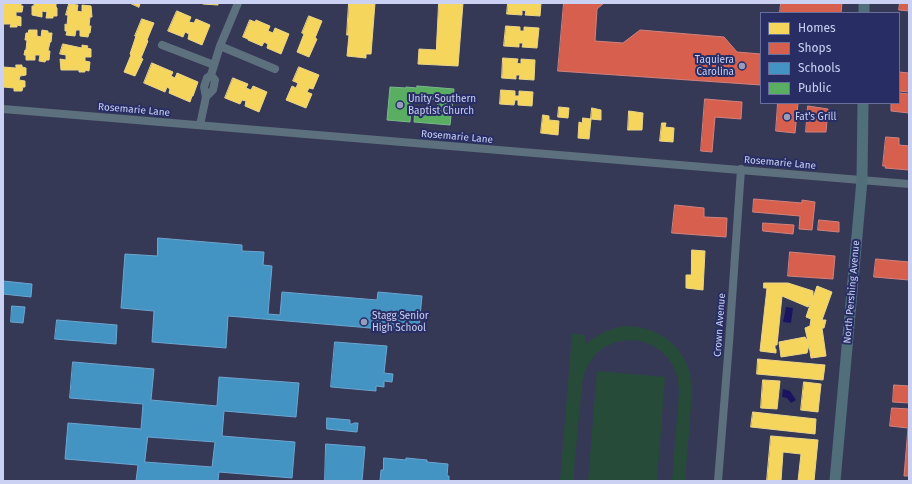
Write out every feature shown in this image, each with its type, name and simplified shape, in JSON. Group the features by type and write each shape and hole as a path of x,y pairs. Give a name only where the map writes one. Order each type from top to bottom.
{"main road":[{"name":"North Pershing Avenue","path":"835,481 862,180 863,104"}],"street":[{"path":"200,125 206,97 204,88 207,78 211,75 220,46 238,3"},
{"path":"162,45 214,65"},
{"path":"220,46 275,69"},
{"name":"Rosemarie Lane","path":"3,108 452,147 741,169 909,184"},
{"name":"Crown Avenue","path":"718,481 741,169"}],"green space":[{"path":"626,326 653,331 665,337 682,355 688,367 692,394 685,481 672,481 679,393 676,371 666,355 651,345 635,340 617,342 602,349 589,363 582,384 573,481 560,481 572,334 586,335 585,345 604,332"},
{"path":"597,371 665,377 657,481 588,481"}],"shaded area":[{"path":"786,307 793,308 791,323 783,322"},
{"path":"783,389 790,391 796,400 791,403 787,398 782,397"}],"building: Homes":[{"path":"3,3 21,3 21,6 23,6 22,12 16,12 16,16 21,17 21,26 17,25 17,27 10,27 11,24 3,24"},
{"path":"34,3 56,3 57,16 53,16 53,18 46,18 47,12 42,11 42,17 32,15 32,6 34,6"},
{"path":"130,3 140,3 139,7"},
{"path":"218,3 218,5 203,4"},
{"path":"349,3 375,3 371,54 366,54 366,58 347,56 349,35 347,35"},
{"path":"439,3 463,3 458,66 418,64 419,49 436,50"},
{"path":"508,3 541,3 540,16 525,15 526,11 522,10 522,15 507,14"},
{"path":"69,4 78,5 77,11 82,12 82,5 91,6 92,17 90,17 89,26 91,26 88,37 80,36 80,30 76,30 75,36 66,35 67,31 65,31 65,24 67,25 68,15 66,15"},
{"path":"177,11 191,17 189,22 194,23 196,19 210,25 202,45 188,39 189,34 185,32 183,37 168,31"},
{"path":"309,16 322,21 315,38 317,39 309,57 297,52 304,34 302,33"},
{"path":"142,19 154,23 141,58 143,59 135,76 124,72"},
{"path":"250,20 255,22 256,20 270,26 268,31 273,33 275,28 289,34 281,54 267,48 268,44 264,42 262,46 243,37"},
{"path":"506,26 520,27 520,31 524,31 524,27 539,28 537,48 522,47 523,43 519,43 519,47 504,46"},
{"path":"29,30 37,30 37,36 41,37 42,30 52,33 48,51 50,51 49,60 46,60 45,62 39,61 40,55 35,55 35,60 26,60 26,55 24,55 27,40 25,40 26,33 28,33"},
{"path":"63,44 82,48 82,45 88,46 87,48 91,49 91,57 85,57 85,61 90,62 89,71 85,70 85,72 79,72 79,70 61,70 60,59 66,60 66,55 60,54"},
{"path":"503,58 518,59 517,63 521,64 521,59 535,60 534,80 519,79 520,75 516,75 516,79 502,78"},
{"path":"152,63 173,72 171,76 175,78 177,73 198,82 190,102 169,93 170,89 167,87 165,92 144,83"},
{"path":"16,65 22,65 22,67 26,68 26,75 20,76 19,80 25,81 25,87 23,87 22,91 14,91 14,88 3,87 3,67 16,68"},
{"path":"299,67 319,75 313,89 309,88 307,92 312,94 306,108 286,100 292,86 296,88 298,83 293,81"},
{"path":"233,78 248,84 246,88 251,90 253,86 267,92 259,112 245,106 246,101 242,100 240,104 225,98"},
{"path":"501,90 515,91 515,96 519,96 519,91 533,92 532,106 518,105 518,100 515,100 514,105 500,104"},
{"path":"559,107 569,108 568,118 558,117"},
{"path":"592,108 601,110 601,120 591,119"},
{"path":"629,111 643,113 642,130 628,130"},
{"path":"543,115 549,116 549,120 559,121 558,135 541,133"},
{"path":"583,118 591,119 589,139 578,138 579,122 582,123"},
{"path":"662,123 666,123 665,127 674,128 673,142 660,141"},
{"path":"692,250 705,251 703,290 686,288 686,275 691,275"},
{"path":"764,283 788,283 813,291 813,298 817,286 832,292 822,320 826,320 824,328 822,328 826,356 811,358 809,345 807,353 781,357 779,342 805,337 808,342 805,328 810,326 811,319 806,317 811,302 808,307 782,296 777,345 775,345 776,353 760,351 767,288 764,288"},
{"path":"758,359 825,365 823,380 757,374"},
{"path":"763,380 780,381 777,409 761,408"},
{"path":"804,382 821,384 818,412 801,410"},
{"path":"753,412 816,419 815,434 751,427"},
{"path":"771,436 818,440 814,481 798,481 801,454 783,452 781,481 767,481"}],"building: Shops":[{"path":"564,3 604,3 597,9 595,41 623,43 640,30 724,37 737,52 760,54 760,85 558,71"},
{"path":"781,3 842,3 841,12 780,12"},
{"path":"900,3 909,3 909,11 899,10"},
{"path":"900,72 909,73 909,92 900,91"},
{"path":"900,93 909,94 909,113 891,111 891,104 900,104"},
{"path":"705,99 742,102 741,119 715,117 712,152 701,151"},
{"name":"Fat's Grill","path":"778,104 798,104 795,133 776,131"},
{"path":"808,106 828,109 826,132 806,132"},
{"path":"886,137 899,138 899,145 909,146 909,170 885,168 886,166 883,166"},
{"path":"754,199 802,203 802,200 815,202 812,230 799,229 800,216 753,212"},
{"path":"675,205 704,208 704,217 727,218 726,237 672,233"},
{"path":"819,220 839,222 839,232 818,230"},
{"path":"763,223 794,225 793,234 763,231"},
{"path":"790,252 835,256 833,279 788,276"},
{"path":"876,259 909,262 909,280 874,277"},
{"path":"894,385 909,386 909,403 893,402"},
{"path":"892,408 909,409 909,476 904,476 908,428 890,426"}],"building: Schools":[{"path":"158,238 242,245 242,251 264,252 263,265 272,266 268,314 280,315 282,292 377,300 378,292 422,296 419,327 406,326 406,331 228,316 226,348 152,342 154,311 121,308 125,254 157,256"},
{"path":"3,281 32,284 31,297 3,294"},
{"path":"12,306 25,307 23,323 11,322"},
{"path":"57,320 117,325 116,344 55,339"},
{"path":"335,342 387,346 384,373 393,374 392,382 384,381 384,387 376,386 376,391 331,387"},
{"path":"73,362 154,369 151,400 217,406 219,377 299,383 296,417 224,411 222,436 295,442 292,478 219,472 218,481 136,481 138,465 65,459 68,423 141,429 143,404 70,398","holes":["148,437 215,442 212,467 145,462"]},
{"path":"327,418 350,420 350,424 358,423 357,432 327,429"},
{"path":"326,444 365,447 362,481 325,481"},
{"path":"384,458 406,460 406,458 448,464 447,476 449,476 449,481 380,481"}],"building: Public":[{"name":"Unity Southern Baptist Church","path":"417,86 454,89 450,125 414,122 415,109 437,111 438,100 415,98 416,97 412,96 410,122 387,120 390,87 417,88"}],"place":[{"name":"Taquiera Carolina","path":"742,66"},
{"name":"Unity Southern Baptist Church","path":"400,105"},
{"name":"Fat's Grill","path":"787,117"},
{"name":"Stagg Senior High School","path":"364,322"}]}
